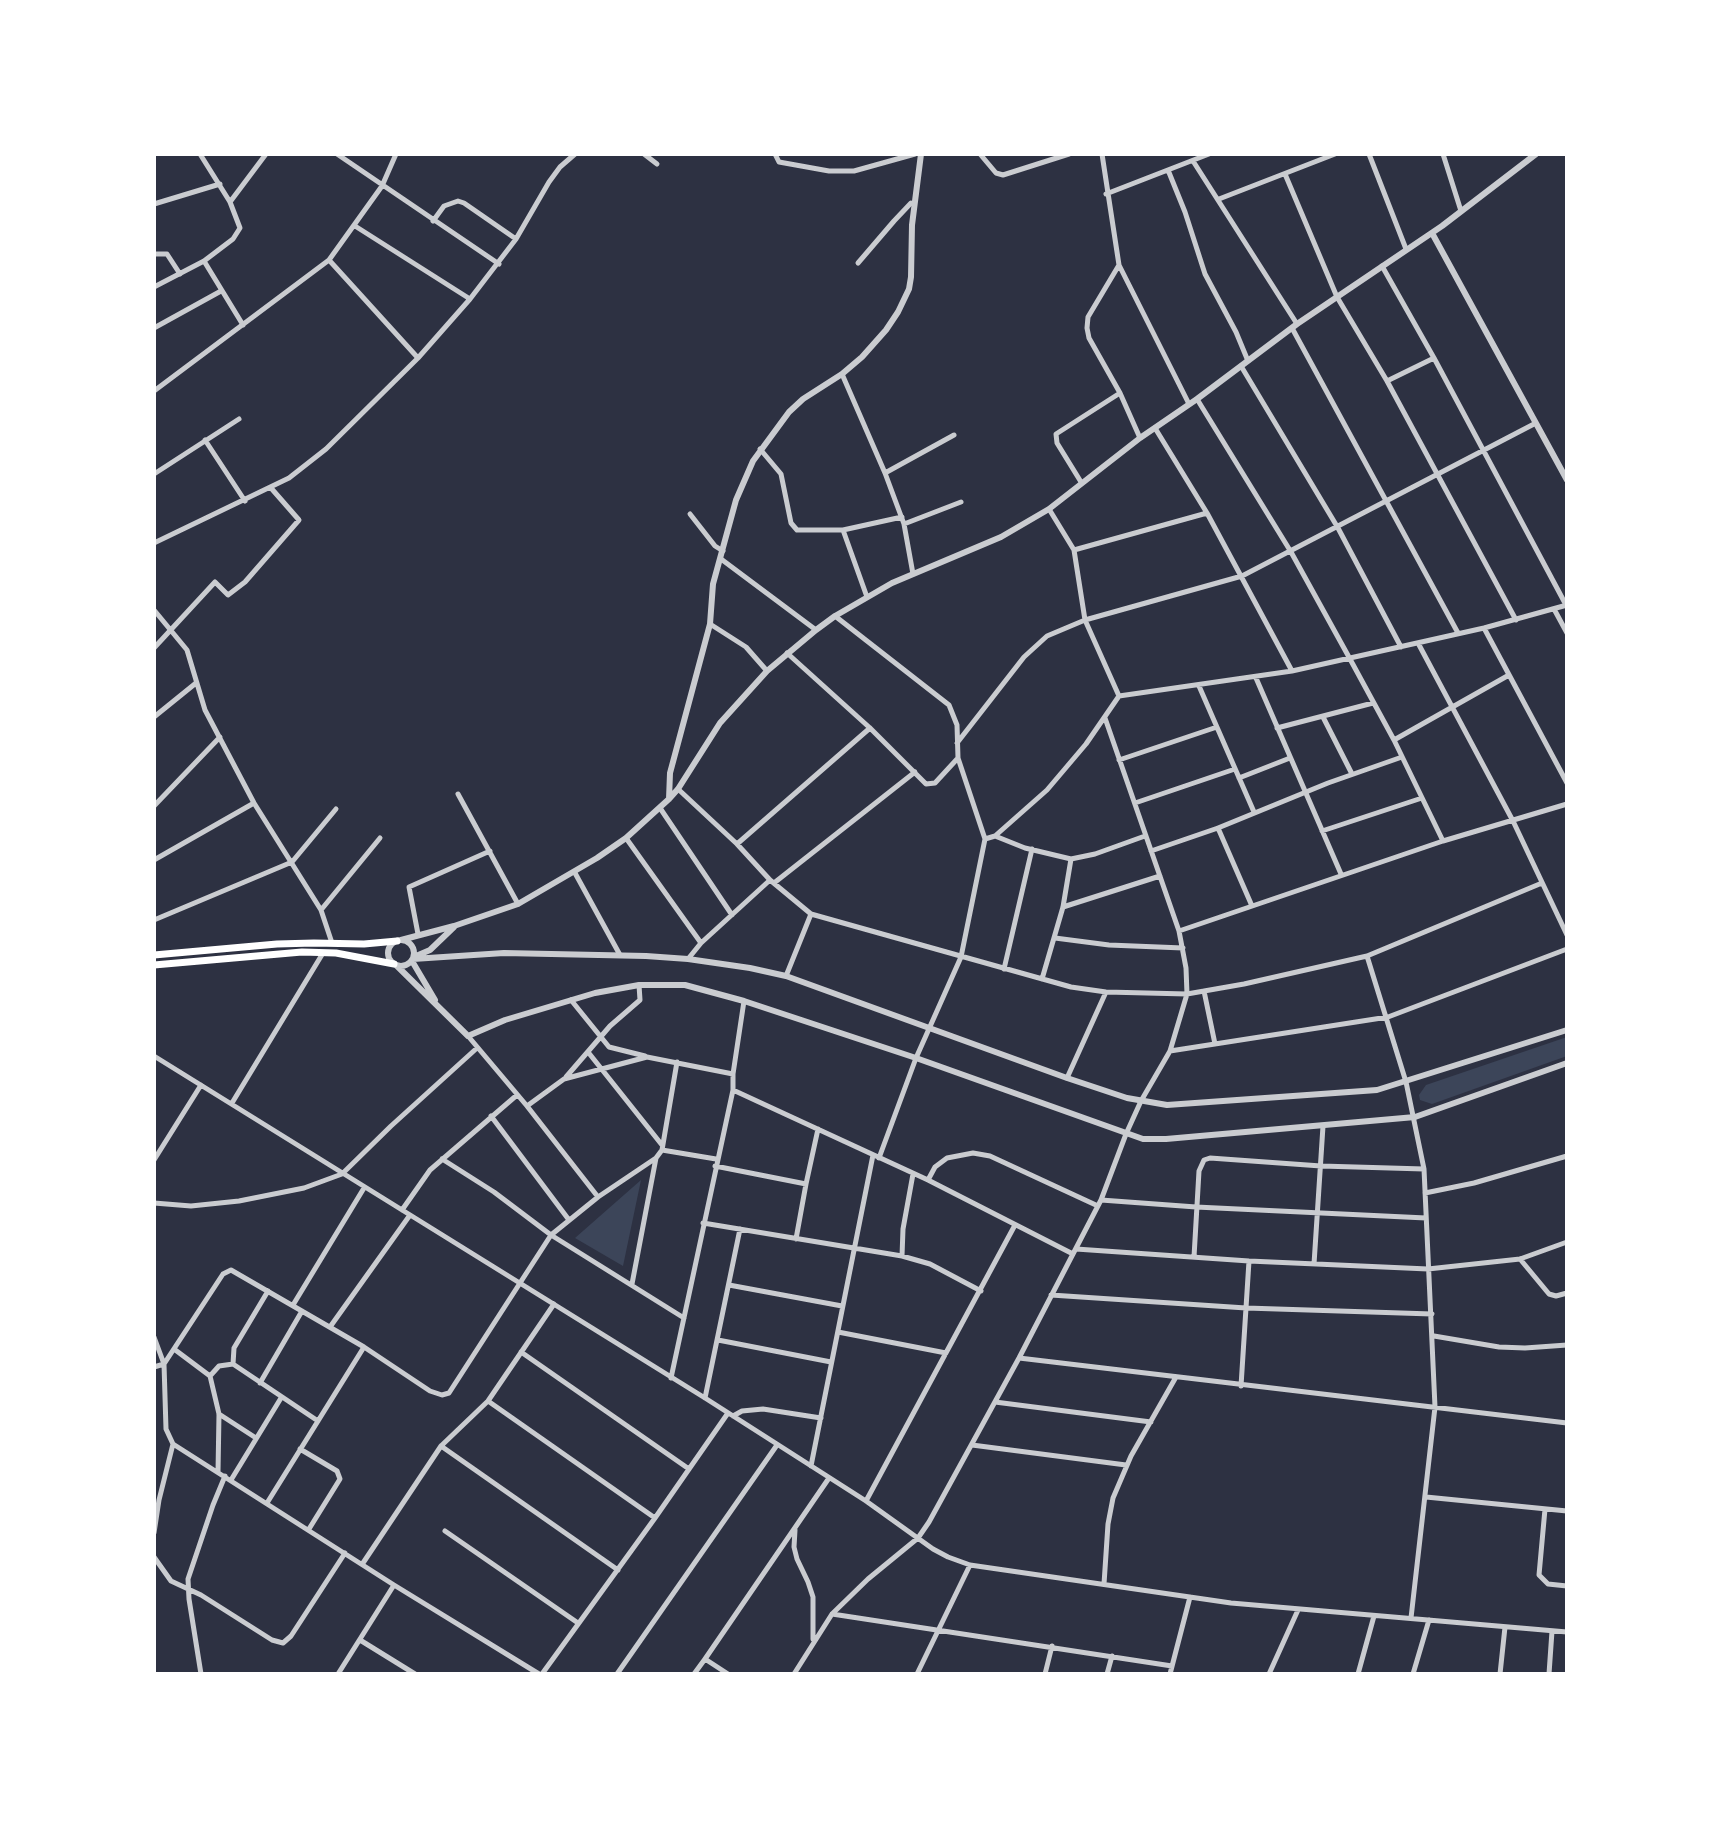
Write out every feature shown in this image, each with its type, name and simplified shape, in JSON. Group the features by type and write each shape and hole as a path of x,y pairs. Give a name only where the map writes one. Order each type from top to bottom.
{"main road":[{"path":"154,954 277,944 364,944 399,940"},
{"path":"154,965 302,952 350,955 396,965"}],"street":[{"path":"154,287 204,261 237,233 239,222 230,202 200,154"},
{"path":"230,202 266,154"},
{"path":"337,154 499,264"},
{"path":"154,391 329,260 382,186 396,154"},
{"path":"154,543 271,488 289,478 326,449 418,358 470,299 516,239 549,182 560,167 575,154"},
{"path":"645,154 657,164"},
{"path":"775,154 779,162 854,171 915,154"},
{"path":"895,154 901,158"},
{"path":"669,799 670,773 710,624 713,584 736,500 760,449 789,412 803,398 842,374 862,357 886,330 905,298 912,263 914,204 921,154"},
{"path":"981,154 996,173 1003,175 1069,154"},
{"path":"1102,154 1106,194 1119,265 1189,404"},
{"path":"1106,194 1209,154"},
{"path":"1219,199 1335,154"},
{"path":"1369,154 1406,249"},
{"path":"1443,154 1461,211"},
{"path":"598,1197 468,1036 389,958 389,949 399,940 454,926 518,904 575,873 626,838 678,789 720,723 767,671 816,630 867,597 913,574 1001,537 1049,509 1140,438 1295,326 1432,233 1532,155"},
{"path":"1194,160 1295,326 1458,634"},
{"path":"1168,170 1205,274 1248,361"},
{"path":"1285,174 1337,297 1387,381 1516,620"},
{"path":"154,204 220,184"},
{"path":"433,221 444,206 458,201 516,239"},
{"path":"858,262 911,203 914,204"},
{"path":"355,226 470,299"},
{"path":"1432,233 1567,480"},
{"path":"154,254 167,254 180,274"},
{"path":"329,260 418,358"},
{"path":"204,261 243,325"},
{"path":"1119,265 1088,317 1087,328 1089,338 1120,393 1140,438"},
{"path":"1119,696 1292,671 1484,628 1567,605 1382,266"},
{"path":"154,328 221,291"},
{"path":"1387,381 1434,358"},
{"path":"1241,366 1338,528 1401,647"},
{"path":"842,374 903,521 913,574"},
{"path":"1081,482 1057,443 1056,435 1120,393"},
{"path":"1197,399 1291,552 1394,740 1443,841"},
{"path":"154,474 239,419"},
{"path":"957,743 1035,645 1061,629 1242,576 1534,424"},
{"path":"1155,428 1207,513 1292,671"},
{"path":"885,473 954,435"},
{"path":"205,440 245,501"},
{"path":"760,449 781,474 793,528 843,530 903,521 961,502"},
{"path":"154,648 215,582 228,595 245,582 299,520 271,488"},
{"path":"1049,509 1074,550 1085,620 1119,696"},
{"path":"1074,550 1207,513"},
{"path":"690,514 722,555 816,630"},
{"path":"843,530 867,597"},
{"path":"154,610 187,650 205,710 254,803 321,910 331,943"},
{"path":"1554,610 1567,633"},
{"path":"811,1466 842,1306 876,1156 961,957 985,839 958,758 954,713 949,705 835,616"},
{"path":"710,624 746,648 767,671"},
{"path":"1484,628 1567,783"},
{"path":"1418,643 1513,821 1567,935"},
{"path":"787,653 870,728 923,782 931,784 958,758"},
{"path":"1394,740 1509,676"},
{"path":"1256,678 1341,874"},
{"path":"154,717 196,683"},
{"path":"1199,686 1254,812"},
{"path":"985,839 995,836 1047,790 1067,768 1119,696"},
{"path":"1277,728 1373,703"},
{"path":"1323,716 1352,774"},
{"path":"796,1674 832,1614 868,1579 918,1538 972,1445 1100,1203 1126,1133 1170,1051 1187,994 1183,948 1105,718"},
{"path":"1119,760 1217,727"},
{"path":"737,844 870,728"},
{"path":"154,806 220,737"},
{"path":"1151,851 1402,757"},
{"path":"1239,778 1290,758"},
{"path":"1135,803 1235,769"},
{"path":"688,959 701,943 772,882 915,772"},
{"path":"678,789 737,844 772,882 811,914 1071,987 1106,992 1187,994 1367,956 1542,883"},
{"path":"458,794 518,904"},
{"path":"1322,831 1422,798"},
{"path":"154,860 254,803"},
{"path":"1179,931 1341,874 1567,804"},
{"path":"660,808 732,915"},
{"path":"154,920 292,862 336,809"},
{"path":"1218,828 1252,906"},
{"path":"995,836 1071,859 1095,854 1145,836"},
{"path":"321,910 380,838"},
{"path":"626,838 701,943"},
{"path":"1004,969 1032,849"},
{"path":"418,934 409,887 490,850"},
{"path":"1042,979 1063,907 1071,859"},
{"path":"575,873 620,955"},
{"path":"1063,907 1160,876"},
{"path":"786,976 811,914"},
{"path":"396,965 406,966 430,950 454,926"},
{"path":"1055,938 1109,945 1183,948"},
{"path":"399,940 412,945 413,959 436,1002"},
{"path":"1170,1051 1388,1017 1567,949"},
{"path":"232,1102 323,953"},
{"path":"413,959 504,953 620,955 688,959 786,976 1067,1079 1141,1101 1167,1105 1377,1090 1567,1030"},
{"path":"1367,956 1406,1082 1424,1169 1436,1407 1411,1618"},
{"path":"468,1036 505,1020 571,1000 639,985 685,985 744,1001 916,1058 1143,1139 1415,1117 1567,1063"},
{"path":"527,1106 564,1079 600,1037 640,1000 639,985"},
{"path":"1204,991 1215,1044"},
{"path":"1067,1079 1106,992"},
{"path":"571,1000 600,1037 615,1050 733,1074"},
{"path":"671,1378 715,1163 733,1090 744,1001"},
{"path":"154,1203 191,1206 251,1199 304,1188 342,1174 390,1126 477,1048"},
{"path":"588,1052 662,1147 715,1163 806,1184"},
{"path":"154,1056 232,1102 517,1284 554,1304 731,1414 866,1501 933,1549 970,1565 1298,1610 1567,1632"},
{"path":"564,1079 647,1057"},
{"path":"632,1284 656,1158 662,1147 677,1062"},
{"path":"154,1160 201,1085"},
{"path":"733,1090 1074,1251 1429,1269 1520,1259 1567,1242"},
{"path":"402,1210 430,1170 517,1095"},
{"path":"491,1116 569,1220"},
{"path":"1314,1264 1323,1126"},
{"path":"796,1239 818,1129"},
{"path":"928,1180 935,1167 947,1158 960,1154 982,1154 1100,1203 1426,1218"},
{"path":"1425,1193 1474,1183 1567,1156"},
{"path":"154,1367 164,1364 227,1270 236,1271 436,1394 449,1393 551,1235 598,1197 656,1158"},
{"path":"1194,1257 1200,1164 1210,1158 1321,1166 1424,1169"},
{"path":"442,1159 494,1192 551,1235 684,1318"},
{"path":"902,1256 913,1174"},
{"path":"293,1305 364,1188"},
{"path":"330,1327 410,1216"},
{"path":"703,1223 902,1256 930,1264 981,1290"},
{"path":"866,1501 1015,1225"},
{"path":"705,1398 740,1229"},
{"path":"1520,1259 1549,1294 1556,1296 1567,1293"},
{"path":"1241,1386 1249,1261"},
{"path":"729,1285 842,1306"},
{"path":"233,1364 234,1348 268,1291"},
{"path":"1051,1295 1246,1308 1432,1314"},
{"path":"363,1563 441,1446 488,1401 554,1304"},
{"path":"260,1383 302,1311"},
{"path":"838,1332 946,1353"},
{"path":"1434,1336 1499,1347 1567,1345"},
{"path":"154,1338 164,1364 166,1429 173,1444 394,1585 541,1674 731,1414 763,1409 821,1418"},
{"path":"718,1340 831,1362"},
{"path":"267,1503 363,1347"},
{"path":"174,1349 210,1376 219,1414 218,1472"},
{"path":"521,1352 689,1469"},
{"path":"1019,1358 1567,1423"},
{"path":"210,1376 219,1366 233,1364 318,1421"},
{"path":"1104,1584 1108,1524 1113,1498 1126,1465 1176,1377"},
{"path":"201,1674 188,1579 228,1478 281,1398"},
{"path":"488,1401 655,1518"},
{"path":"995,1402 1151,1422"},
{"path":"219,1414 256,1438"},
{"path":"154,1533 173,1444"},
{"path":"617,1674 777,1445"},
{"path":"972,1445 1126,1465"},
{"path":"441,1446 618,1570"},
{"path":"300,1449 337,1471 340,1479 309,1529"},
{"path":"694,1674 829,1478"},
{"path":"1426,1497 1567,1511"},
{"path":"1545,1509 1539,1575 1548,1584 1567,1586"},
{"path":"795,1530 794,1547 797,1559 813,1597 813,1642"},
{"path":"445,1531 579,1623"},
{"path":"154,1557 171,1581 189,1589 272,1640 283,1643 291,1636 345,1553"},
{"path":"917,1674 970,1565"},
{"path":"338,1674 394,1585"},
{"path":"1170,1674 1190,1597"},
{"path":"1269,1674 1298,1610"},
{"path":"832,1614 1172,1665"},
{"path":"1358,1674 1374,1616"},
{"path":"1413,1674 1429,1620"},
{"path":"1500,1674 1505,1627"},
{"path":"1549,1674 1552,1631"},
{"path":"360,1640 415,1674"},
{"path":"1045,1674 1052,1646"},
{"path":"1107,1674 1112,1656"},
{"path":"705,1658 728,1674"}],"shaded area":[{"path":"1567,1037 1567,1056 1432,1104 1420,1100 1419,1095 1426,1085"},
{"path":"641,1180 623,1266 575,1238"}]}
